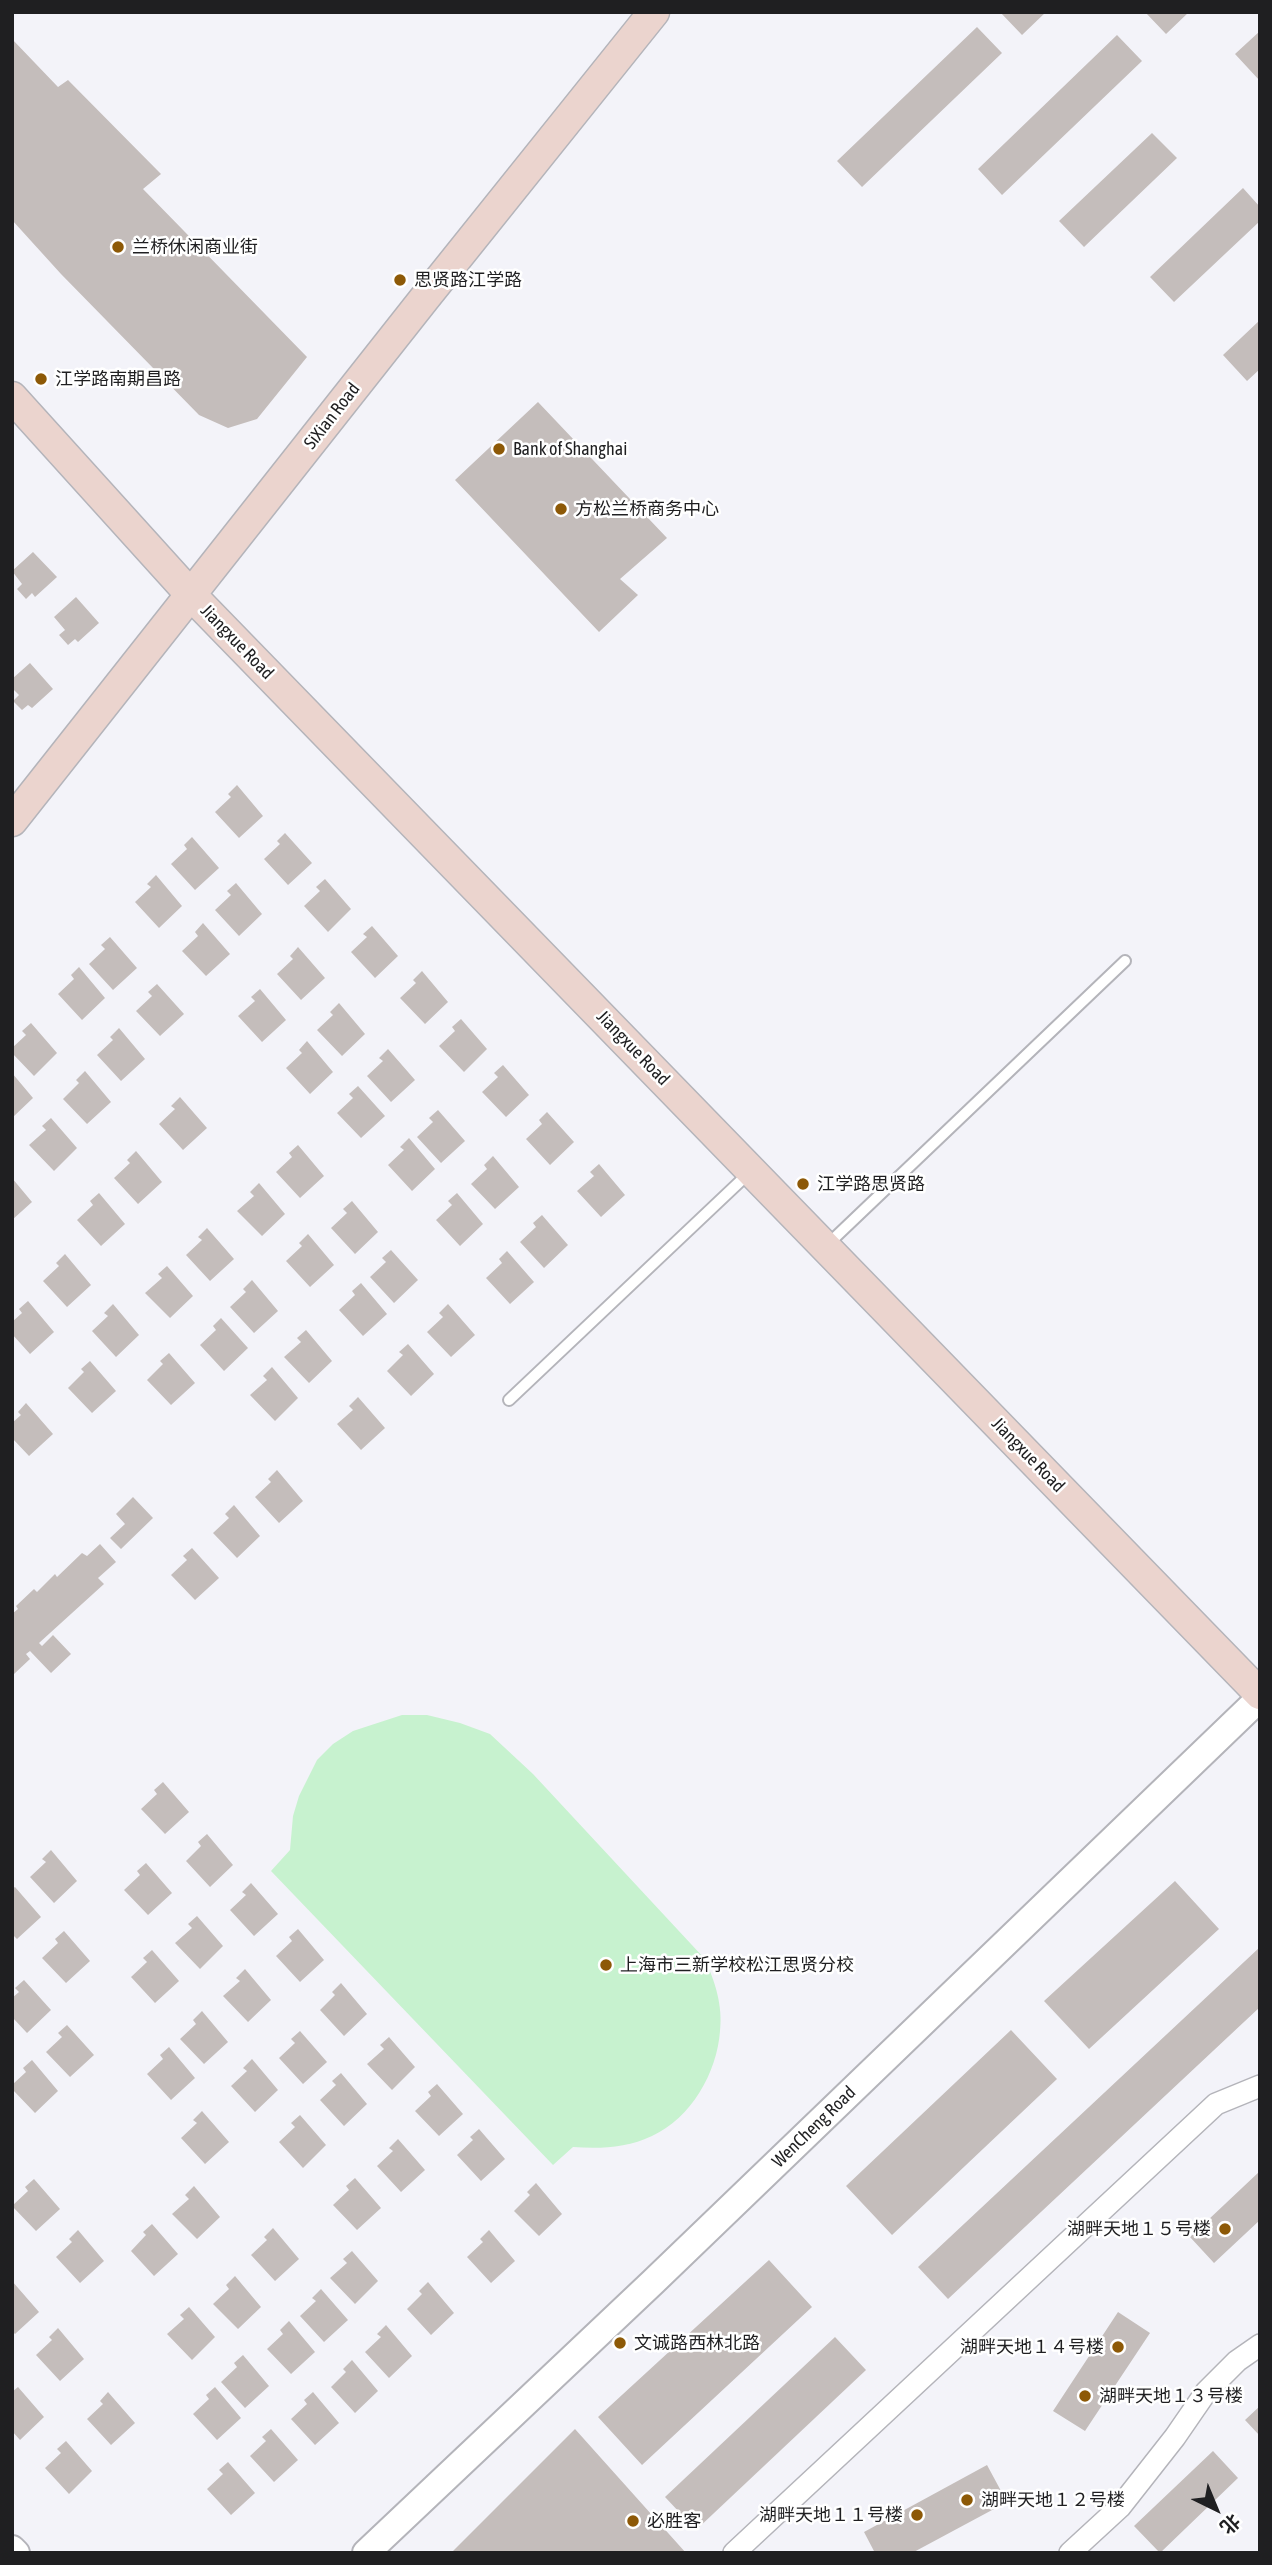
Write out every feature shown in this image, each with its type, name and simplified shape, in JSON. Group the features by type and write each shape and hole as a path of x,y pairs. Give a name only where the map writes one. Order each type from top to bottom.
{"main road":[{"name":"SiXian Road","path":"12,821 654,12"},
{"name":"Jiangxue Road","path":"12,397 192,596 827,1246 1260,1696"}],"street":[{"name":"WenCheng Road","path":"366,2553 653,2282 1260,1696"},
{"path":"734,2553 1216,2104 1260,2086"},
{"path":"1070,2553 1120,2507 1175,2437 1206,2392 1237,2361 1260,2345"},
{"path":"12,2549 16,2553"}],"lane":[{"path":"827,1246 1125,961"},
{"path":"509,1399 752,1170"}],"green space":[{"path":"402,1715 427,1715 490,1734 533,1774 704,1958 715,1984 719,2003 721,2022 718,2047 714,2063 699,2092 679,2118 666,2128 642,2140 623,2145 603,2148 573,2147 553,2165 271,1871 290,1850 293,1816 299,1796 317,1760 333,1744 353,1731"}],"building":[{"path":"1000,12 1046,12 1022,35"},
{"path":"1145,12 1189,12 1166,34"},
{"path":"977,27 1002,53 862,187 837,161"},
{"path":"1260,31 1260,81 1235,54"},
{"path":"1117,35 1142,61 1002,195 978,169"},
{"name":"兰桥休闲商业街","path":"12,39 58,87 68,80 161,174 143,189 307,357 257,419 228,428 199,415 12,220"},
{"path":"1152,133 1177,158 1084,247 1059,221"},
{"path":"1243,188 1260,207 1260,221 1174,302 1150,277"},
{"path":"1260,320 1260,369 1247,381 1223,355"},
{"name":"方松兰桥商务中心","path":"538,402 667,538 620,579 638,595 599,632 455,480"},
{"path":"33,552 57,577 35,597 32,593 26,599 17,589 22,584 12,571"},
{"path":"76,597 99,623 78,642 75,639 68,645 59,635 65,630 54,617"},
{"path":"30,663 53,689 32,708 28,705 22,710 13,701 19,695 12,688 12,679"},
{"path":"237,785 263,816 239,838 215,812 231,797 228,794"},
{"path":"285,833 312,863 288,885 264,859 280,844 277,841"},
{"path":"192,837 219,868 195,890 171,864 187,849 184,845"},
{"path":"156,875 182,906 159,928 135,902 151,887 147,884"},
{"path":"325,879 351,909 328,932 304,906 320,891 316,887"},
{"path":"236,883 262,914 239,936 215,910 231,895 227,891"},
{"path":"203,923 230,954 206,976 182,951 198,936 195,932"},
{"path":"372,926 398,956 375,978 351,952 367,937 363,934"},
{"path":"110,937 137,968 113,990 89,964 105,949 101,945"},
{"path":"298,947 325,978 301,1000 277,974 293,959 290,956"},
{"path":"79,967 105,998 82,1020 58,994 74,979 71,975"},
{"path":"422,971 448,1002 425,1024 400,998 416,983 413,980"},
{"path":"157,984 184,1014 160,1036 136,1011 152,996 148,992"},
{"path":"260,989 286,1020 262,1042 238,1016 255,1001 251,997"},
{"path":"339,1003 365,1034 342,1056 317,1030 333,1015 330,1012"},
{"path":"461,1019 487,1049 464,1072 439,1046 455,1031 452,1027"},
{"path":"31,1023 57,1053 34,1076 12,1053 12,1048 26,1035 22,1031"},
{"path":"119,1028 145,1059 121,1081 97,1055 113,1040 110,1037"},
{"path":"307,1041 333,1072 310,1094 286,1068 302,1053 299,1050"},
{"path":"388,1049 415,1080 391,1102 367,1076 383,1061 379,1058"},
{"path":"503,1065 529,1095 506,1117 482,1092 498,1077 494,1073"},
{"path":"85,1071 111,1102 87,1124 63,1099 79,1083 76,1080"},
{"path":"12,1073 33,1098 12,1118"},
{"path":"358,1086 385,1116 361,1138 337,1113 353,1098 349,1094"},
{"path":"180,1097 207,1128 183,1150 159,1124 175,1109 171,1106"},
{"path":"438,1110 465,1141 441,1163 417,1137 433,1122 429,1118"},
{"path":"547,1112 574,1142 550,1165 526,1139 542,1124 539,1120"},
{"path":"51,1118 77,1148 54,1171 29,1145 46,1130 42,1126"},
{"path":"409,1138 435,1169 412,1191 388,1165 404,1150 400,1147"},
{"path":"298,1145 324,1176 300,1198 276,1172 292,1157 289,1153"},
{"path":"136,1151 162,1182 138,1204 114,1178 130,1163 127,1160"},
{"path":"493,1156 519,1187 495,1209 471,1184 487,1169 484,1165"},
{"path":"599,1164 625,1195 601,1217 577,1191 594,1176 590,1172"},
{"path":"12,1178 32,1202 12,1220"},
{"path":"259,1183 285,1214 262,1236 237,1211 254,1196 250,1192"},
{"path":"99,1193 125,1224 101,1246 77,1220 93,1205 90,1201"},
{"path":"457,1193 483,1224 460,1246 436,1220 452,1205 448,1201"},
{"path":"352,1201 378,1232 355,1254 331,1228 347,1213 343,1209"},
{"path":"542,1215 568,1245 544,1268 520,1242 536,1227 533,1223"},
{"path":"207,1228 234,1259 210,1281 186,1255 202,1240 198,1237"},
{"path":"308,1234 334,1265 310,1287 286,1261 302,1246 299,1243"},
{"path":"391,1250 418,1280 394,1303 370,1277 386,1262 382,1258"},
{"path":"507,1251 534,1282 510,1304 486,1278 502,1263 499,1259"},
{"path":"65,1254 91,1285 67,1307 43,1281 59,1266 56,1263"},
{"path":"167,1266 193,1296 170,1318 145,1293 162,1278 158,1274"},
{"path":"252,1280 278,1311 254,1333 230,1307 246,1292 243,1289"},
{"path":"361,1283 387,1314 363,1336 339,1310 355,1295 352,1291"},
{"path":"28,1301 54,1332 30,1354 12,1334 12,1322 22,1313 19,1309"},
{"path":"113,1304 139,1335 116,1357 92,1331 108,1316 104,1313"},
{"path":"448,1304 475,1335 451,1357 427,1332 443,1317 439,1313"},
{"path":"221,1318 248,1348 224,1371 200,1345 216,1330 213,1326"},
{"path":"306,1330 332,1361 309,1383 284,1357 301,1342 297,1338"},
{"path":"408,1344 434,1374 411,1396 387,1371 403,1355 399,1352"},
{"path":"169,1353 195,1383 171,1405 147,1380 163,1364 160,1361"},
{"path":"90,1361 116,1391 92,1413 68,1388 84,1372 81,1369"},
{"path":"272,1367 298,1398 275,1421 250,1395 267,1380 263,1376"},
{"path":"358,1397 385,1428 361,1450 337,1424 353,1410 349,1406"},
{"path":"26,1403 53,1434 29,1456 12,1438 12,1423 21,1415 18,1412"},
{"path":"277,1470 303,1501 279,1523 255,1497 271,1482 268,1479"},
{"path":"133,1497 153,1518 121,1549 110,1538 125,1524 116,1514"},
{"path":"234,1505 260,1536 237,1558 213,1533 229,1518 225,1514"},
{"path":"100,1544 116,1562 98,1578 104,1584 39,1643 42,1646 53,1635 71,1654 51,1673 30,1651 26,1654 30,1659 14,1674 12,1614 18,1609 16,1606 34,1589 37,1592 55,1574 57,1577 82,1553 87,1556"},
{"path":"192,1548 219,1578 195,1600 171,1575 187,1560 183,1556"},
{"path":"163,1782 189,1812 165,1834 141,1809 157,1794 154,1790"},
{"path":"207,1834 233,1865 210,1887 186,1861 201,1846 198,1842"},
{"path":"51,1850 77,1881 54,1903 30,1877 46,1862 42,1859"},
{"path":"146,1863 172,1893 148,1915 124,1890 140,1875 137,1871"},
{"path":"1175,1881 1219,1929 1089,2049 1044,2001"},
{"path":"251,1883 278,1914 254,1936 230,1910 246,1895 242,1892"},
{"path":"15,1887 41,1917 17,1939 12,1934 12,1889"},
{"path":"197,1916 223,1946 200,1969 175,1943 192,1928 188,1924"},
{"path":"298,1929 324,1960 300,1982 276,1956 292,1941 289,1937"},
{"path":"64,1931 90,1961 66,1983 42,1958 58,1943 55,1939"},
{"path":"1260,1947 1260,2007 948,2299 918,2267"},
{"path":"152,1950 179,1981 155,2003 131,1977 147,1962 143,1958"},
{"path":"245,1969 271,2000 248,2022 223,1996 240,1981 236,1978"},
{"path":"24,1980 51,2010 27,2033 12,2017 12,1998 19,1992 15,1988"},
{"path":"341,1983 367,2014 344,2036 320,2010 335,1995 332,1992"},
{"path":"202,2011 228,2042 204,2064 180,2039 196,2024 193,2020"},
{"path":"67,2025 94,2055 70,2077 46,2052 62,2037 58,2033"},
{"path":"1011,2030 1057,2079 892,2235 846,2186"},
{"path":"300,2031 327,2062 303,2084 279,2058 295,2043 291,2039"},
{"path":"389,2037 415,2067 392,2090 367,2064 384,2049 380,2045"},
{"path":"169,2047 195,2078 171,2100 147,2074 163,2059 160,2055"},
{"path":"252,2059 278,2090 255,2112 231,2086 247,2071 243,2068"},
{"path":"32,2060 58,2091 35,2113 12,2089 12,2085 26,2072 23,2068"},
{"path":"341,2073 367,2104 344,2126 320,2100 336,2085 332,2081"},
{"path":"437,2084 463,2114 439,2136 415,2111 431,2096 428,2092"},
{"path":"202,2111 229,2142 205,2164 181,2138 197,2123 193,2120"},
{"path":"300,2115 326,2145 303,2168 279,2142 295,2127 291,2123"},
{"path":"479,2129 505,2159 481,2181 457,2155 473,2140 470,2137"},
{"path":"398,2139 425,2170 401,2192 377,2166 393,2151 389,2148"},
{"name":"湖畔天地１５号楼","path":"1260,2171 1260,2220 1214,2263 1190,2237"},
{"path":"355,2178 381,2208 357,2230 333,2205 349,2190 346,2186"},
{"path":"34,2179 60,2209 36,2231 12,2206 28,2191 25,2187"},
{"path":"536,2183 562,2214 539,2236 514,2211 530,2195 527,2192"},
{"path":"194,2186 220,2217 197,2239 172,2214 189,2199 185,2195"},
{"path":"152,2224 178,2254 154,2276 131,2251 146,2235 143,2232"},
{"path":"273,2228 299,2259 275,2281 251,2255 267,2240 264,2237"},
{"path":"78,2230 104,2261 80,2283 56,2257 72,2242 69,2239"},
{"path":"489,2230 515,2261 491,2283 467,2257 483,2242 480,2239"},
{"path":"352,2251 378,2281 355,2304 330,2278 347,2263 343,2259"},
{"path":"769,2260 812,2307 642,2465 598,2417"},
{"path":"235,2276 261,2307 238,2329 213,2304 229,2289 226,2285"},
{"path":"12,2281 39,2312 15,2334 12,2331"},
{"path":"428,2282 454,2313 431,2335 407,2309 422,2294 419,2291"},
{"path":"321,2289 348,2320 324,2342 300,2316 316,2301 312,2298"},
{"path":"189,2307 215,2337 192,2360 167,2334 184,2319 180,2315"},
{"path":"1118,2312 1150,2333 1085,2431 1053,2411"},
{"path":"289,2321 315,2352 291,2374 267,2349 283,2334 280,2330"},
{"path":"386,2325 412,2356 389,2378 365,2352 381,2337 377,2334"},
{"path":"58,2328 84,2359 60,2381 36,2355 52,2340 49,2337"},
{"path":"835,2337 866,2370 696,2530 665,2497"},
{"path":"243,2355 269,2386 245,2408 221,2382 237,2367 234,2363"},
{"path":"352,2360 378,2391 355,2413 331,2387 346,2372 343,2369"},
{"path":"18,2387 44,2417 20,2440 12,2431 12,2392"},
{"path":"215,2387 241,2418 217,2440 193,2414 209,2399 206,2395"},
{"path":"108,2392 135,2423 111,2445 87,2419 103,2404 100,2401"},
{"path":"313,2392 339,2423 315,2445 291,2419 307,2404 304,2400"},
{"path":"1260,2406 1260,2436 1245,2420"},
{"path":"271,2429 298,2460 274,2482 250,2456 266,2441 262,2437"},
{"path":"575,2429 686,2553 451,2553"},
{"path":"66,2441 92,2471 69,2494 45,2468 61,2453 57,2449"},
{"path":"1213,2451 1238,2478 1160,2553 1134,2526"},
{"path":"228,2462 255,2493 231,2515 207,2489 223,2474 219,2470"},
{"path":"987,2465 1007,2502 912,2553 875,2553 864,2532"}],"place":[{"name":"兰桥休闲商业街","path":"118,247"},
{"name":"思贤路江学路","path":"400,280"},
{"name":"江学路南期昌路","path":"41,379"},
{"name":"Bank of Shanghai","path":"499,449"},
{"name":"方松兰桥商务中心","path":"561,509"},
{"name":"江学路思贤路","path":"803,1184"},
{"name":"上海市三新学校松江思贤分校","path":"606,1965"},
{"name":"湖畔天地１５号楼","path":"1225,2229"},
{"name":"文诚路西林北路","path":"620,2343"},
{"name":"湖畔天地１４号楼","path":"1118,2347"},
{"name":"湖畔天地１３号楼","path":"1085,2396"},
{"name":"湖畔天地１２号楼","path":"967,2500"},
{"name":"湖畔天地１１号楼","path":"917,2515"},
{"name":"必胜客","path":"633,2521"}]}
